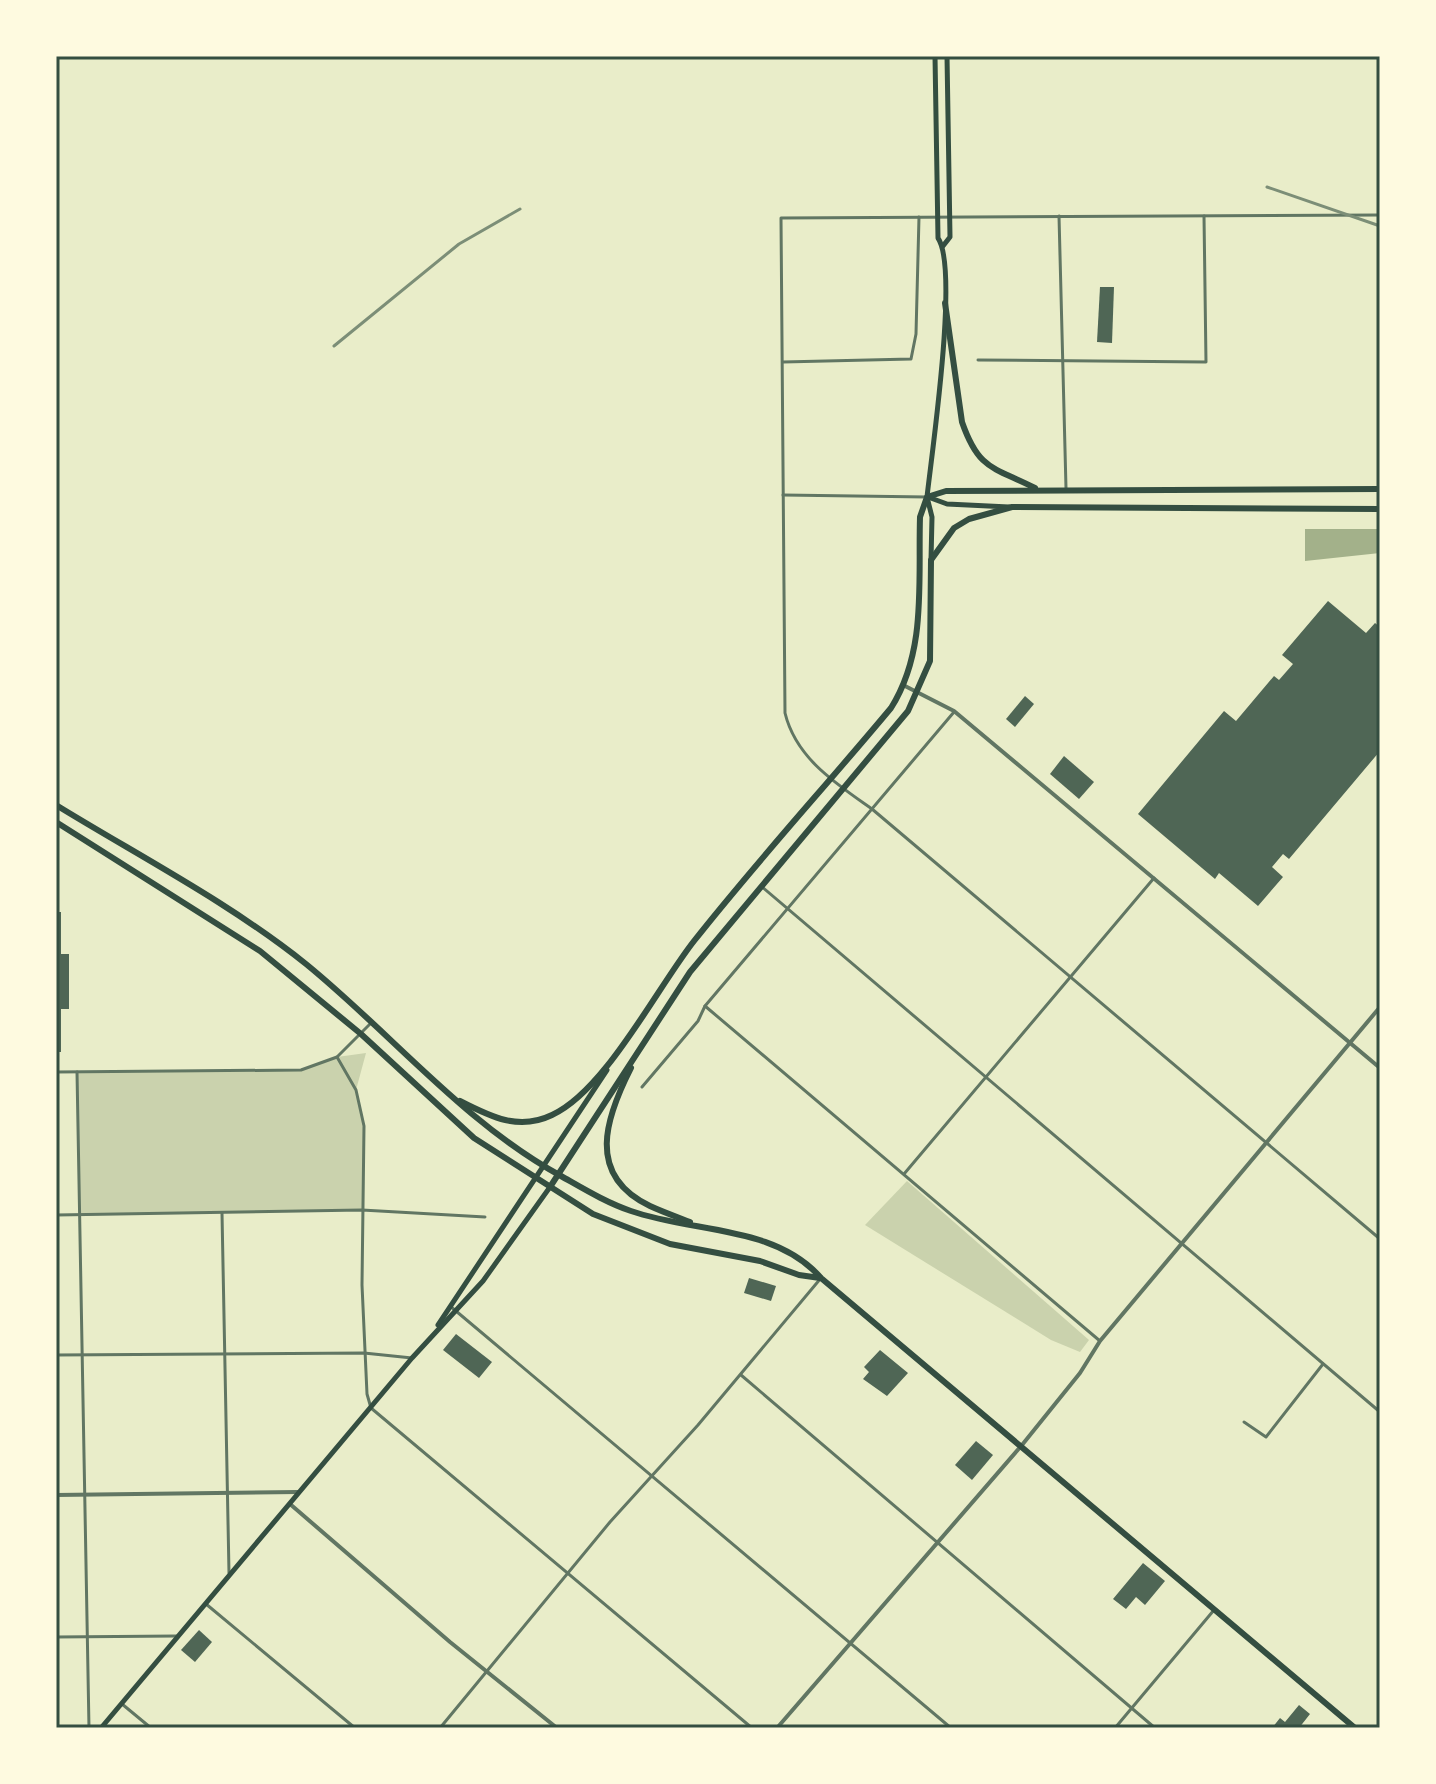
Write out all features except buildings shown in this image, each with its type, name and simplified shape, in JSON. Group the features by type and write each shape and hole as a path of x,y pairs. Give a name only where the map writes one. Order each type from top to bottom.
{"main road":[{"path":"101,1728 452,1309 693,942 891,708 905,686 915,658 920,517 927,497 945,303 943,246 938,238 935,56"},
{"path":"943,246 950,237 947,56"},
{"path":"945,303 962,422 975,452 999,474 1038,490"},
{"path":"927,497 946,491 1380,489"},
{"path":"927,497 947,504 1012,507 1380,509"},
{"path":"452,1309 498,1261 690,972 908,711 930,661 932,517 927,497"},
{"path":"931,560 954,528 969,519 1012,507"},
{"path":"56,805 289,952 450,1096 499,1136 558,1175 630,1211 773,1245 806,1260 821,1278 1355,1728"},
{"path":"56,822 260,951 361,1034 474,1138 593,1214 645,1237 821,1278"},
{"path":"647,1037 611,1111 605,1139 607,1157 623,1185 640,1200 701,1227"},
{"path":"450,1096 497,1119 535,1122 566,1107 619,1051"}],"street":[{"path":"1380,215 781,218 785,713 790,735 831,779 872,809 1380,1239"},
{"path":"1059,216 1066,489"},
{"path":"978,360 1206,362 1204,216"},
{"path":"783,362 911,359 916,334 919,217"},
{"path":"783,495 927,497"},
{"path":"905,686 954,711 1380,1068"},
{"path":"642,1087 698,1021 705,1006 954,711"},
{"path":"904,1174 1154,878"},
{"path":"761,885 1380,1412"},
{"path":"705,1006 1100,1341"},
{"path":"777,1728 1022,1445 1080,1373 1100,1341 1380,1007"},
{"path":"56,1072 301,1070 337,1057 371,1023"},
{"path":"337,1057 361,1106 364,1353 371,1408 752,1728"},
{"path":"77,1072 89,1728"},
{"path":"56,1215 362,1210 485,1217"},
{"path":"222,1213 229,1576"},
{"path":"440,1728 821,1278"},
{"path":"452,1309 951,1728"},
{"path":"56,1355 364,1353 412,1358"},
{"path":"1244,1422 1266,1437 1323,1364"},
{"path":"741,1375 1155,1728"},
{"path":"56,1495 300,1492"},
{"path":"290,1504 557,1728"},
{"path":"206,1604 355,1728"},
{"path":"1115,1728 1214,1610"},
{"path":"56,1637 179,1636"},
{"path":"122,1704 151,1728"}],"shaded area":[{"path":"1305,529 1380,529 1380,553 1305,561"},
{"path":"366,1053 356,1090 364,1126 362,1210 79,1215 77,1072 301,1070 337,1057"},
{"path":"907,1181 1089,1340 1080,1352 1051,1340 865,1225"}],"railway":[{"path":"1267,187 1380,226"},
{"path":"334,346 459,244 520,209"}]}
